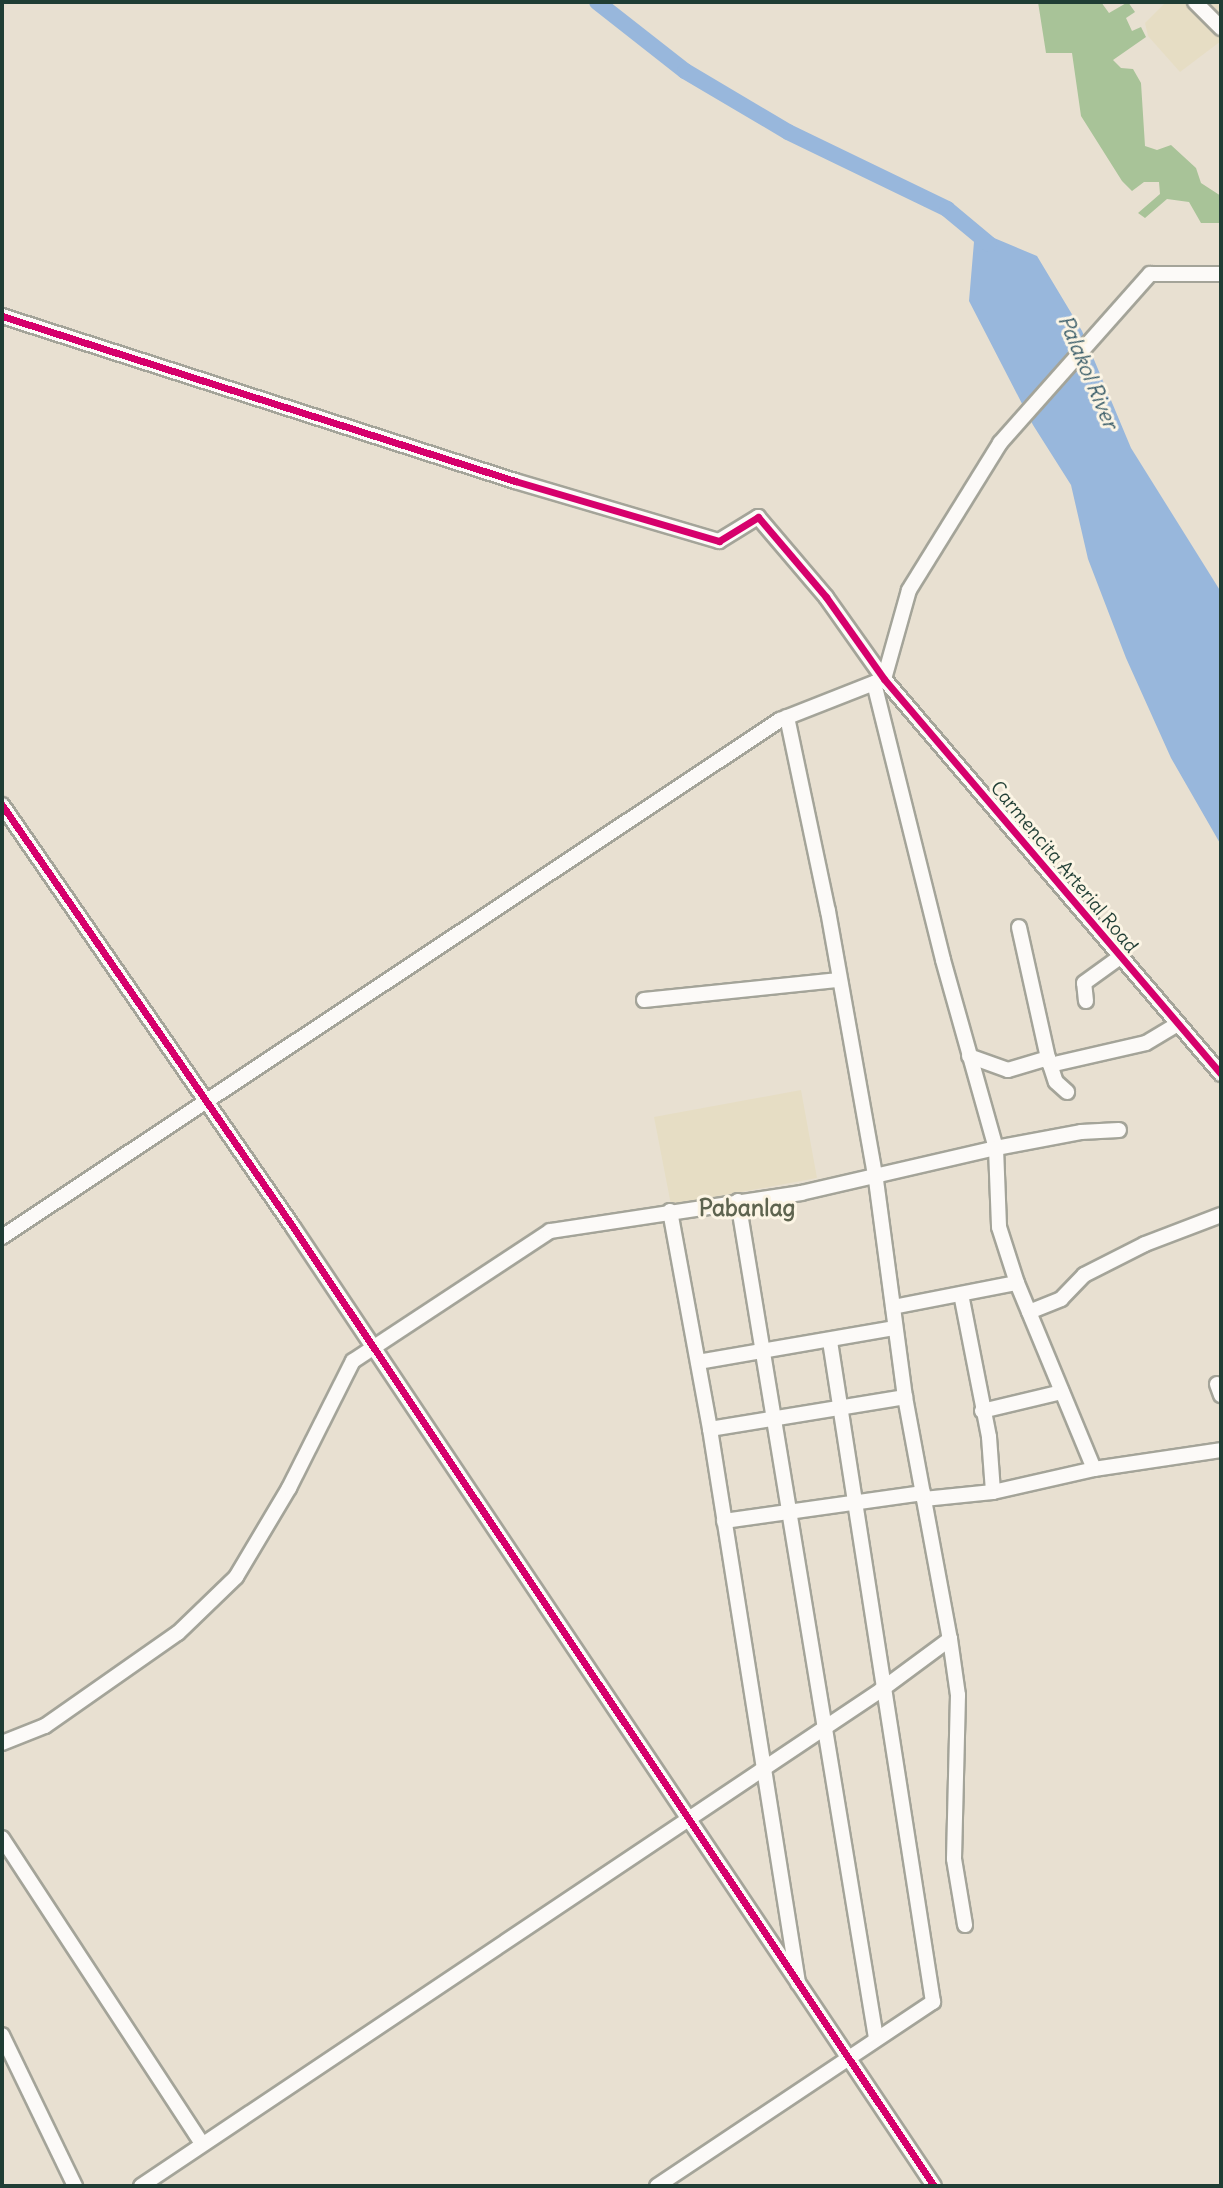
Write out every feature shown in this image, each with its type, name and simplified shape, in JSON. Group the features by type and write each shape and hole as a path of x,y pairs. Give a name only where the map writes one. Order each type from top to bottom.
{"street":[{"path":"1195,2 1221,28"},
{"path":"1094,1469 1017,1283 999,1227 996,1148 969,1056 879,681 909,590 992,458 1155,275 1221,274"},
{"name":"Carmencita Arterial Road","path":"2,316 515,481 719,541 758,517 826,597 879,681 1221,1074"},
{"path":"2,1237 207,1105 787,717 879,681"},
{"path":"787,717 874,1173 905,1397 950,1639 958,1695 954,1859 965,1925"},
{"path":"2,805 373,1348 934,2186"},
{"path":"1018,927 1049,1061 1056,1082 1066,1092"},
{"path":"1086,1001 1084,983 1120,957"},
{"path":"644,1000 839,980"},
{"path":"969,1056 1008,1070 1146,1042 1178,1024"},
{"path":"2,1743 45,1726 168,1640 236,1577 289,1488 353,1361 550,1231 738,1200 801,1193 874,1173 996,1148 1081,1132 1119,1130"},
{"path":"738,1200 876,2038"},
{"path":"670,1211 710,1429 761,1769 799,1985"},
{"path":"1029,1312 1061,1300 1084,1275 1145,1244 1221,1214"},
{"path":"893,1307 1017,1283"},
{"path":"961,1294 993,1492"},
{"path":"698,1362 895,1328"},
{"path":"657,2186 933,2002 881,1690 830,1341"},
{"path":"982,1411 1062,1392"},
{"path":"710,1429 905,1397"},
{"path":"724,1521 924,1496 993,1492 1094,1469 1221,1450"},
{"path":"141,2186 687,1817 881,1690 950,1639"},
{"path":"2,1838 202,2144"},
{"path":"2,2035 75,2186"}],"shaded area":[{"path":"1166,2 1221,2 1221,41 1180,72 1148,36 1145,23"},
{"path":"801,1090 817,1178 671,1205 654,1117"}],"green space":[{"path":"1038,2 1101,2 1109,13 1128,2 1135,12 1126,18 1132,31 1141,27 1146,37 1113,60 1121,68 1133,69 1141,83 1145,146 1157,150 1171,145 1196,168 1201,183 1221,196 1221,223 1201,223 1189,202 1167,199 1145,218 1138,213 1160,194 1159,182 1144,182 1132,191 1122,181 1081,116 1072,53 1046,53"}],"water":[{"path":"975,230 1037,256 1082,331 1131,448 1221,592 1221,845 1171,758 1126,658 1088,559 1071,485 1033,425 969,301"}],"waterway":[{"name":"Palakol River","path":"597,2 685,71 788,132 947,209 989,244"}],"cycle path":[{"path":"2,316 515,481 719,541 758,517 826,597 884,679 1221,1074"},
{"path":"2,805 293,1227 934,2186"}],"district":[{"name":"Pabanlag","path":"747,1208"}]}
